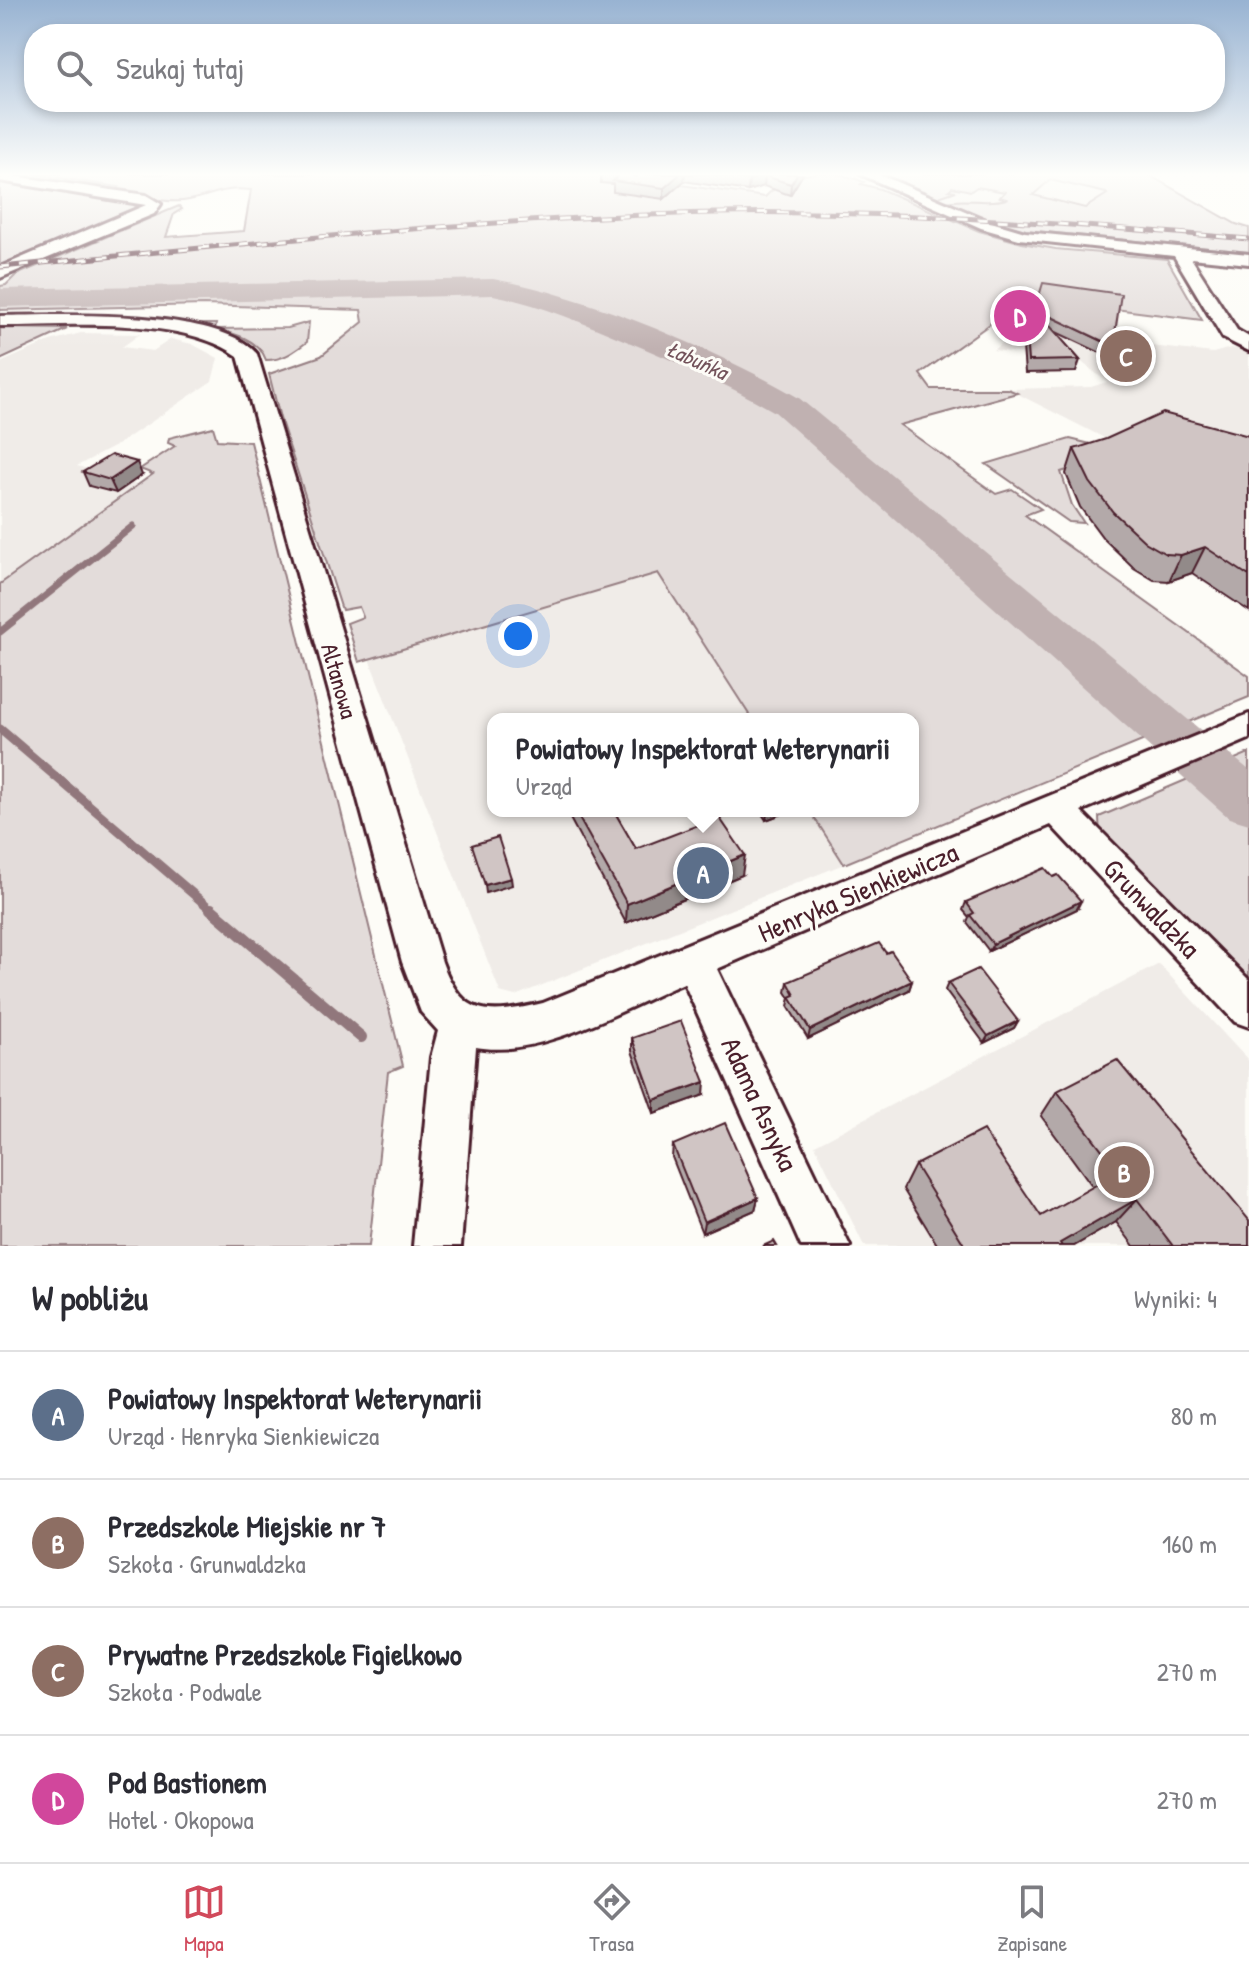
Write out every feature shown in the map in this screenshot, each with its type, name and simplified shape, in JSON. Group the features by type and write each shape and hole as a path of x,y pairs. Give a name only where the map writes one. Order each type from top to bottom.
{"street":[{"path":"0,273 98,232"},
{"path":"1009,232 1057,242 1249,259"},
{"path":"1180,253 1227,330 1244,343"},
{"name":"Altanowa","path":"0,321 147,324 216,338 238,346 247,354 422,962 438,1003 461,1024"},
{"name":"Henryka Sienkiewicza","path":"461,1024 498,1031 525,1028 694,962 1249,726"},
{"name":"Grunwaldzka","path":"1056,808 1249,1008"},
{"name":"Adama Asnyka","path":"694,962 826,1246"},
{"path":"437,1246 452,1057 461,1024"}],"shaded area":[{"path":"0,232 82,232 0,267"},
{"path":"117,232 168,232 166,237 229,232 983,232 1056,249 1167,259 1202,320 1020,297 997,319 920,374 931,389 1008,389 1017,393 900,425 996,494 1012,489 1041,509 1025,515 1249,676 1249,697 844,864 814,817 919,817 919,713 748,713 658,573 359,662 347,623 363,617 359,607 342,610 280,418 269,374 321,356 363,322 361,310 204,305 0,310 0,286 6,285 16,275"},
{"path":"1047,232 1249,232 1249,252"},
{"path":"309,322 307,342 288,355 272,360 266,360 255,344 246,339 216,329 288,328"},
{"path":"196,324 216,324 215,329 206,326"},
{"path":"0,328 67,329 0,360"},
{"path":"1018,331 1213,353 1231,348 1249,351 1249,534 1128,450 1008,389 1091,387 1107,382 1079,360 993,350"},
{"path":"81,333 140,334 122,347 153,351 171,339 192,344 218,358 212,381 117,445 77,466 106,474 116,493 131,483 139,484 0,584 0,363 50,341"},
{"path":"213,427 217,440 251,442 403,1066 388,1072 369,1246 0,1246 0,584 153,474 140,469 175,446 168,443 169,438"},
{"path":"1070,439 1123,452 1061,472 1072,505 1084,523 1069,522 986,464"},
{"path":"658,572 748,713 487,713 487,817 814,817 844,864 515,996 500,992 369,659"},
{"path":"1249,753 1249,988 1100,838 1099,817"},
{"path":"1159,964 1249,1061 1249,1246 864,1246 815,1145"}],"building":[{"path":"1043,283 1121,294 1113,346 1035,309"},
{"path":"1023,296 1080,360 1028,361"},
{"path":"1163,413 1249,436 1249,576 1205,547 1181,555 1166,554 1145,542 1113,512 1090,482 1074,449 1106,439"},
{"path":"111,455 137,462 110,480 83,472"},
{"path":"578,817 617,817 636,849 719,817 745,855 627,904"},
{"path":"498,837 511,878 485,885 472,845"},
{"path":"1045,868 1053,877 1058,875 1081,901 993,944 970,915 974,913 966,902"},
{"path":"879,943 886,953 891,951 912,981 810,1030 790,997 795,995 788,982"},
{"path":"978,969 1018,1021 988,1036 948,983"},
{"path":"681,1021 705,1082 654,1100 632,1038"},
{"path":"1117,1060 1249,1220 1249,1246 1173,1246 1137,1199 1060,1243 1062,1246 965,1246 915,1165 983,1130 1041,1216 1119,1172 1057,1091"},
{"path":"725,1123 758,1198 704,1222 673,1145"}],"waterway":[{"name":"Łabuńka","path":"0,298 493,287 544,299 626,330 728,374 787,405 1249,802"},
{"path":"0,632 133,526"},
{"path":"0,729 213,911"},
{"path":"211,909 361,1037"}],"railway":[{"path":"0,267 378,232"},
{"path":"1163,232 1249,239"}],"place":[{"name":"Pod Bastionem","path":"1020,316"},
{"name":"Prywatne Przedszkole Figielkowo","path":"1126,356"},
{"name":"Powiatowy Inspektorat Weterynarii","path":"703,873"},
{"name":"Przedszkole Miejskie nr 7","path":"1124,1172"}]}
